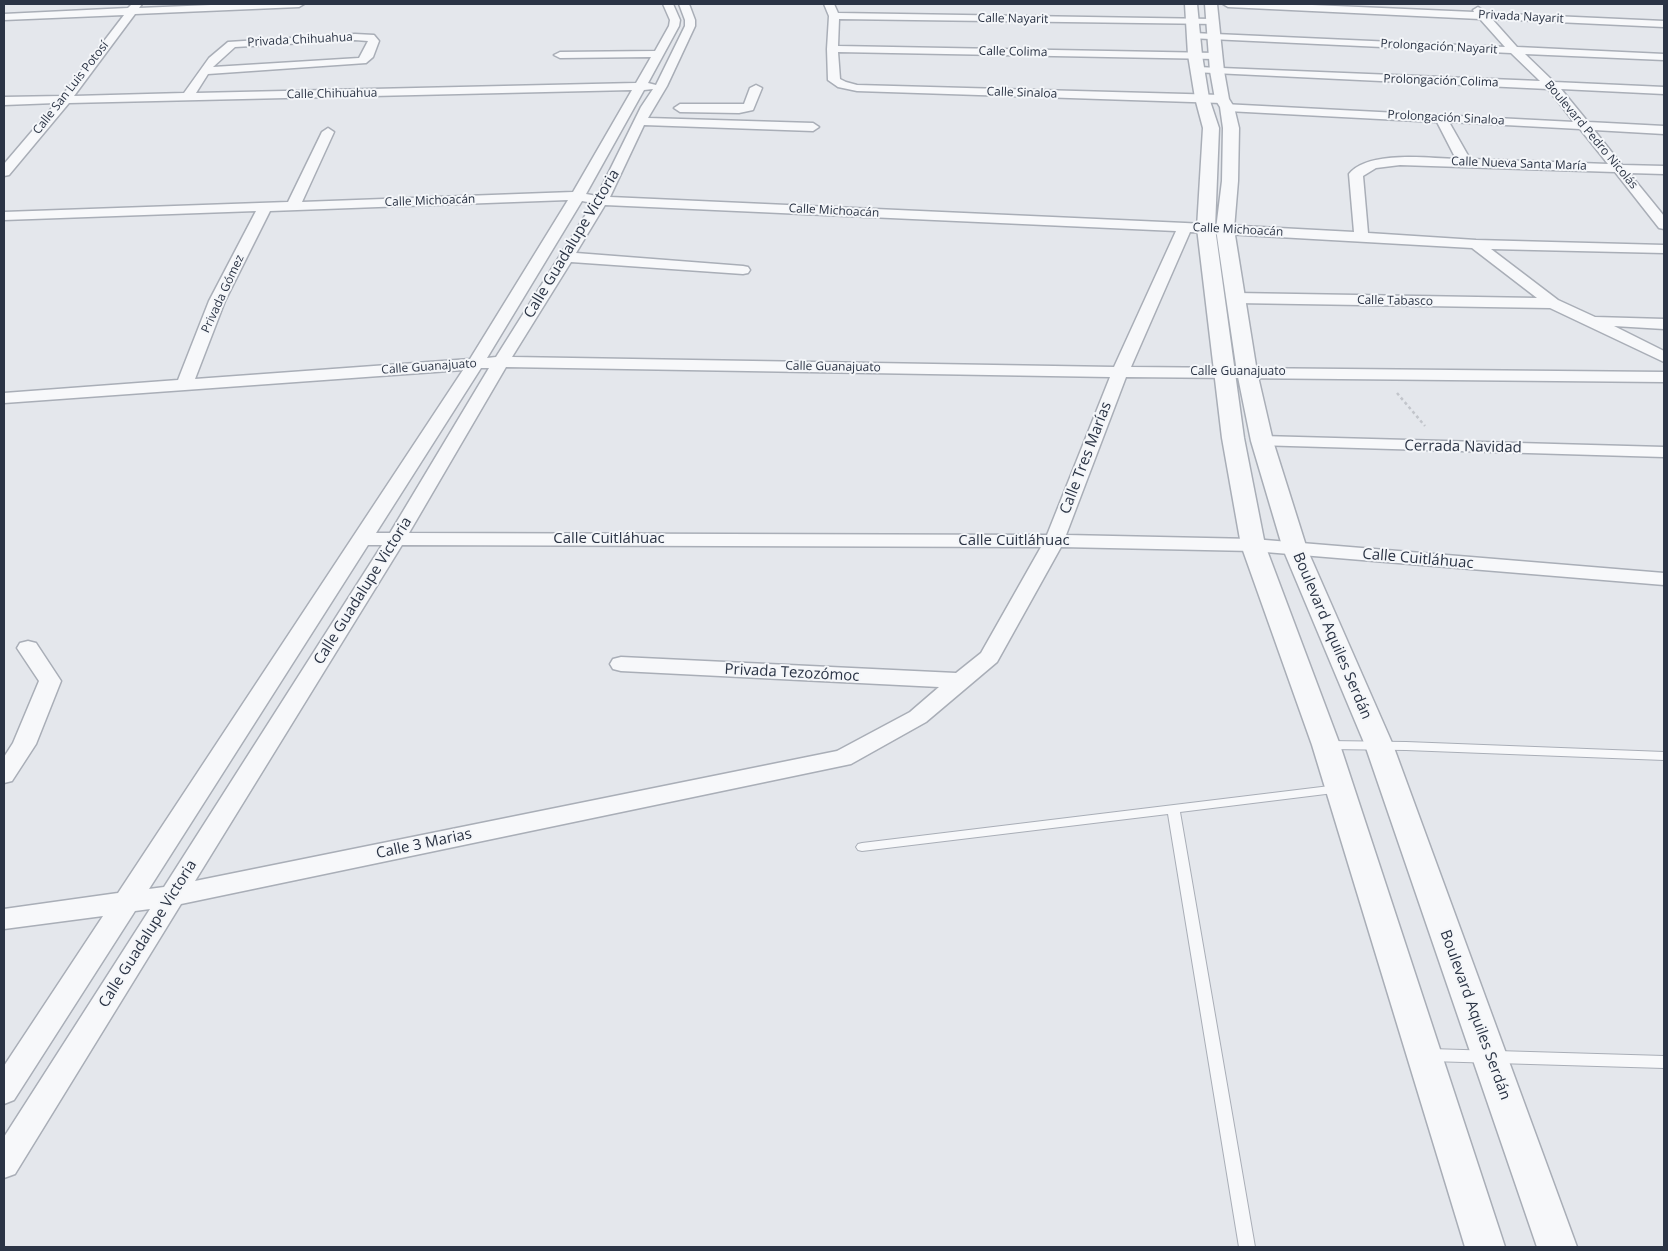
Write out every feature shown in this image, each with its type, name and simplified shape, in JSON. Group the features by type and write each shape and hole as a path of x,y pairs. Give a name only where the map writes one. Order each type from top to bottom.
{"street":[{"path":"4,17 134,8 299,4"},
{"name":"Calle Guadalupe Victoria","path":"4,1164 396,538 601,200 644,114 658,54 675,20 675,4"},
{"name":"Calle Guadalupe Victoria","path":"4,1092 476,363 578,196 690,26 690,20 675,4"},
{"path":"829,4 834,16 832,49"},
{"name":"Boulevard Pedro Nicolás","path":"1473,4 1514,50 1552,86 1620,168 1664,225"},
{"name":"Calle San Luis Potosí","path":"4,172 64,100 134,8"},
{"name":"Calle Nayarit","path":"834,16 1206,34"},
{"name":"Privada Nayarit","path":"1206,34 1483,16 1664,24"},
{"name":"Calle Colima","path":"832,49 1206,34"},
{"name":"Prolongación Nayarit","path":"1206,34 1664,57"},
{"name":"Prolongación Colima","path":"1206,34 1552,86 1664,90"},
{"name":"Boulevard Aquiles Serdán","path":"1206,34 1217,102 1231,137 1230,181 1205,228 1235,372 1262,440 1295,549 1379,745 1557,1247"},
{"name":"Privada Chihuahua","path":"187,97 206,70 225,48 232,44 355,37 370,37 374,41 367,57 362,61 351,63 206,70"},
{"name":"Calle Sinaloa","path":"832,49 834,80 842,85 857,88 1217,102"},
{"path":"560,55 658,54"},
{"name":"Calle Chihuahua","path":"4,101 651,86"},
{"path":"644,114 750,107 756,88"},
{"name":"Prolongación Sinaloa","path":"1217,102 1441,118 1664,130"},
{"path":"644,114 813,127"},
{"path":"1441,118 1465,163"},
{"path":"293,206 328,132"},
{"name":"Calle Nueva Santa María","path":"1361,237 1356,174 1373,165 1400,161 1664,170"},
{"name":"Calle Michoacán","path":"4,216 578,196 601,200 1205,228 1476,244 1664,249"},
{"name":"Privada Gómez","path":"186,384 217,301 266,206"},
{"name":"Boulevard Aquiles Serdán","path":"1205,228 1236,298 1233,438 1254,545 1326,745 1486,1247"},
{"name":"Calle Tres Marías","path":"843,758 918,717 989,657 1054,541 1120,372 1205,228"},
{"path":"1476,244 1554,303 1664,356"},
{"path":"566,257 743,270"},
{"name":"Calle Tabasco","path":"1236,298 1554,303"},
{"path":"1588,320 1664,324"},
{"name":"Calle Guanajuato","path":"4,398 501,362 1664,378"},
{"name":"Cerrada Navidad","path":"1262,440 1443,447 1664,452"},
{"name":"Calle Cuitláhuac","path":"362,539 1054,541 1254,545 1664,579"},
{"path":"4,775 24,744 50,681 28,648"},
{"name":"Privada Tezozómoc","path":"621,664 962,681"},
{"name":"Calle 3 Marias","path":"4,919 172,896 843,758"}],"lane":[{"path":"1326,745 1379,745 1664,756"},
{"path":"862,847 1339,788"},
{"path":"1173,808 1248,1247"},
{"path":"1424,1055 1664,1062"}],"path":[{"path":"1380,373 1443,447"}]}
